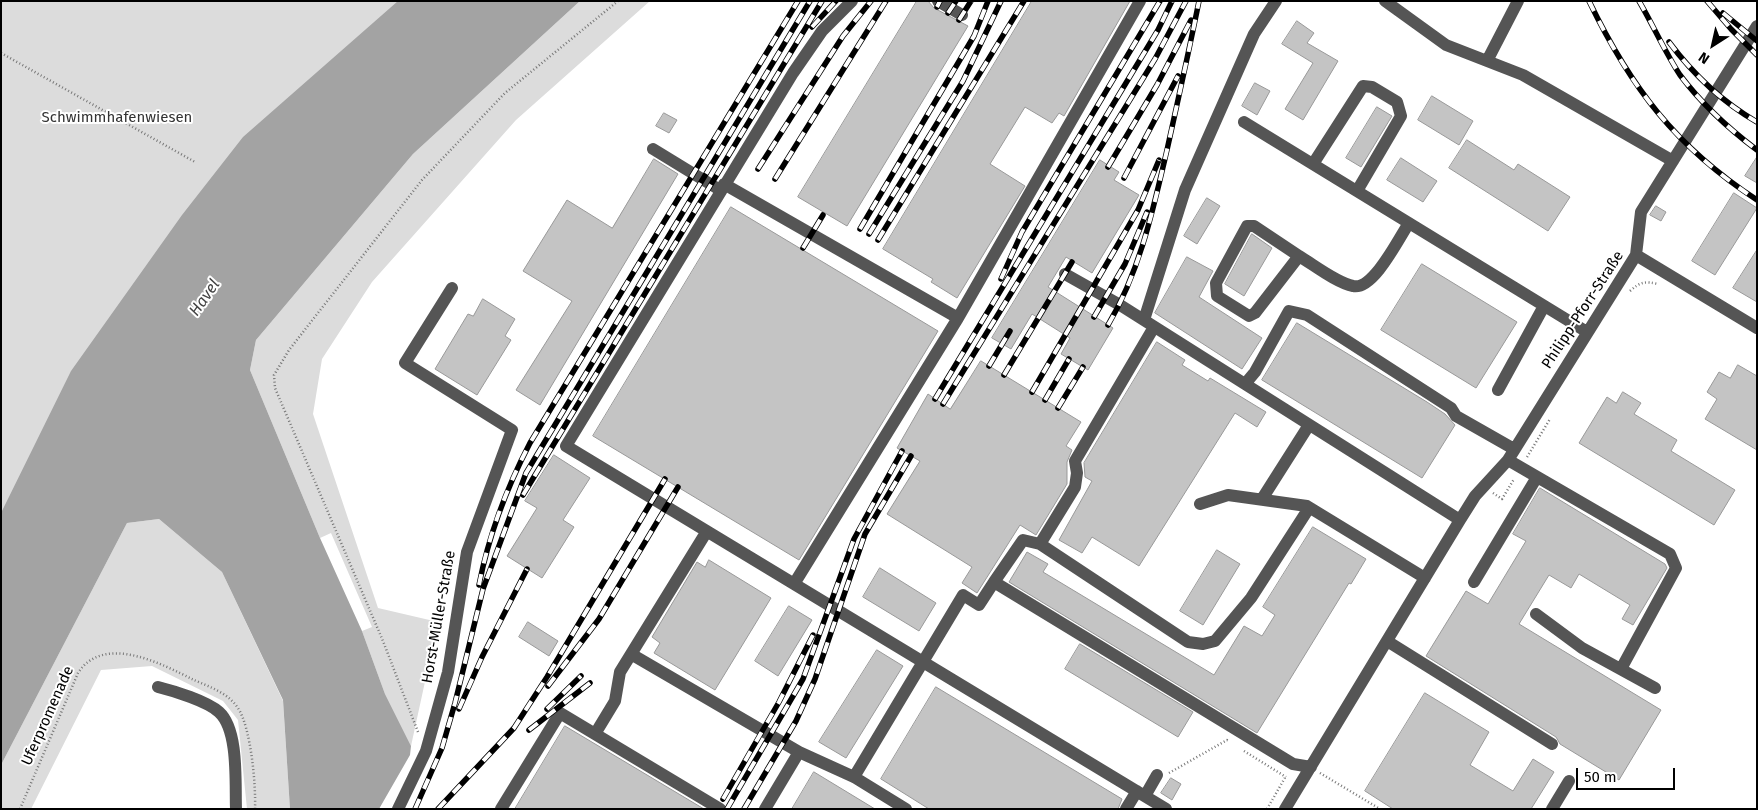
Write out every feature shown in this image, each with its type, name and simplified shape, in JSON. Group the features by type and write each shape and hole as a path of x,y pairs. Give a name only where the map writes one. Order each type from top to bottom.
{"street":[{"path":"852,1 817,38 722,187 566,446 1166,809"},
{"path":"938,1 962,15"},
{"path":"794,584 958,318 1140,1"},
{"path":"1040,544 1075,487 1077,473 1075,461 1149,324 1185,190 1254,34 1276,1"},
{"path":"1385,1 1446,45 1523,75 1673,161"},
{"path":"1487,61 1518,1"},
{"path":"1636,255 1641,212 1757,26"},
{"path":"1313,164 1362,86 1372,87 1396,102 1401,116 1357,191"},
{"path":"1244,122 1587,332"},
{"path":"653,148 958,318"},
{"path":"1299,256 1255,313 1249,316 1217,296 1216,283 1250,225 1343,283 1354,287 1362,286 1374,277 1409,223"},
{"name":"Philipp-Pforr-Straße","path":"1285,809 1460,520 1479,492 1511,454 1636,255 1757,328"},
{"path":"1066,274 1149,324 1460,520"},
{"name":"Horst-Müller-Straße","path":"398,809 426,751 448,672 466,552 512,430 406,363 452,288"},
{"path":"1498,390 1544,306"},
{"path":"1245,384 1255,372 1289,311 1307,315 1451,408 1456,416 1511,454 1521,468 1670,554 1676,568 1621,669"},
{"path":"1262,498 1309,424"},
{"path":"1474,582 1537,477"},
{"path":"1200,504 1228,495 1262,498 1309,508 1425,578"},
{"path":"854,777 963,595 979,605 1023,540 1040,544 1188,642 1203,644 1215,641 1251,598 1309,508"},
{"path":"595,734 616,701 620,672 707,531"},
{"path":"994,582 1293,764 1311,767"},
{"path":"1536,614 1582,648 1655,688"},
{"path":"1387,641 1552,744"},
{"path":"631,654 799,752 854,777 906,809"},
{"path":"158,687 182,693 218,711 227,724 232,740 236,809"},
{"path":"501,809 560,713 720,809"},
{"path":"765,809 799,752"},
{"path":"1126,809 1161,777"},
{"path":"1552,809 1569,781"}],"path":[{"path":"418,731 383,642 275,388 274,375 289,350 422,180 505,93 618,1"},
{"path":"1,54 195,162"},
{"path":"1624,297 1637,284 1646,281 1665,288"},
{"path":"1479,492 1502,499 1554,413"},
{"name":"Uferpromenade","path":"20,809 78,673 84,663 94,657 111,654 152,659 225,695 237,706 244,718 252,763 255,809"},
{"path":"1161,777 1227,740 1236,746"},
{"path":"1244,751 1286,777"},
{"path":"1266,809 1293,764"},
{"path":"1311,767 1380,809"}],"green space":[{"name":"Schwimmhafenwiesen","path":"1,1 414,1 1,526"},
{"path":"580,1 650,1 516,120 372,282 322,359 313,414 378,608 438,622 411,746 385,694 362,631 372,627 331,533 320,538 250,370 256,340 413,154"},
{"path":"159,519 222,572 283,701 290,809 247,809 238,720 223,701 152,666 101,670 31,809 1,809 1,765 127,523"}],"water":[{"name":"Havel","path":"398,1 580,1 413,154 256,340 250,370 320,538 362,631 385,694 411,746 410,755 379,809 290,809 283,700 222,572 159,519 127,523 1,765 1,513 71,371 182,215 243,137"}],"building":[{"path":"917,1 928,1 934,8 968,26 847,226 798,197"},
{"path":"1032,1 1130,1 1064,116 1059,113 1052,123 1025,107 990,164 1025,186 957,298 931,282 933,279 883,249"},
{"path":"1297,21 1314,33 1307,43 1338,61 1303,120 1285,109 1313,63 1282,44"},
{"path":"1255,83 1270,91 1257,115 1242,106"},
{"path":"1432,96 1473,121 1459,145 1418,120"},
{"path":"1377,107 1392,116 1361,167 1346,158"},
{"path":"664,113 677,120 669,133 656,126"},
{"path":"1467,140 1514,170 1518,164 1570,197 1548,231 1449,168"},
{"path":"1757,157 1757,183 1745,176"},
{"path":"1401,158 1437,181 1423,202 1387,180"},
{"path":"654,159 678,174 540,405 516,390 572,301 523,271 567,200 612,228"},
{"path":"1100,160 1119,172 1114,180 1139,195 1092,273 1066,257 1048,287 1113,328 1088,370 1061,354 1070,338 1032,314 1011,349 992,338"},
{"path":"1734,193 1757,208 1715,275 1692,261"},
{"path":"1207,198 1220,206 1197,244 1184,236"},
{"path":"1656,206 1666,212 1661,221 1650,215"},
{"path":"731,207 938,331 799,560 593,436"},
{"path":"1252,234 1272,248 1244,296 1225,284"},
{"path":"1757,250 1757,302 1733,288"},
{"path":"1187,257 1213,271 1199,297 1262,338 1242,369 1155,313"},
{"path":"1422,264 1517,322 1476,388 1381,330"},
{"path":"483,299 515,319 505,336 511,340 477,395 435,369 468,314 473,316"},
{"path":"1297,323 1427,402 1445,414 1455,425 1422,478 1262,380"},
{"path":"1157,342 1185,360 1182,365 1208,381 1210,378 1266,412 1257,427 1235,413 1139,566 1092,537 1082,553 1059,540 1092,481 1085,477 1084,463"},
{"path":"981,361 1081,422 1066,446 1072,450 1067,462 1067,484 1036,535 1020,525 977,593 962,583 972,567 887,514 920,461 897,448 928,394 950,409"},
{"path":"1738,365 1757,376 1757,450 1705,419 1717,399 1707,392 1719,372 1730,378"},
{"path":"1623,392 1641,403 1634,414 1677,440 1671,451 1735,490 1714,525 1579,443 1607,397 1616,403"},
{"path":"554,455 590,478 563,520 574,527 542,578 507,556 537,508 525,501"},
{"path":"1540,488 1665,564 1667,568 1633,625 1622,619 1630,605 1579,574 1571,588 1549,575 1519,624 1661,710 1619,780 1560,744 1556,737 1426,656 1466,591 1488,604 1526,541 1513,534"},
{"path":"1313,527 1366,559 1351,584 1349,583 1257,733 1009,582 1027,552 1048,564 1043,572 1214,675 1244,626 1262,636 1275,615 1263,607"},
{"path":"1217,550 1240,564 1203,625 1180,611"},
{"path":"709,560 771,598 715,690 654,653 660,643 652,637 697,562 705,567"},
{"path":"880,568 936,603 919,631 863,597"},
{"path":"789,606 812,620 778,676 755,661"},
{"path":"528,622 558,641 549,656 519,637"},
{"path":"1080,644 1193,712 1178,737 1065,669"},
{"path":"877,650 903,666 846,758 819,742"},
{"path":"936,687 1122,799 1118,809 929,809 881,779"},
{"path":"1425,693 1489,732 1470,765 1513,791 1533,759 1554,772 1531,809 1393,809 1365,791"},
{"path":"565,726 704,809 515,809"},
{"path":"814,772 875,809 792,809"},
{"path":"1171,778 1181,784 1172,800 1161,793"}],"railway":[{"path":"479,585 499,512 513,477 530,443 798,1"},
{"path":"415,809 442,748 483,589 526,473 810,1"},
{"path":"523,495 822,1"},
{"path":"812,27 836,1"},
{"path":"758,169 843,36 871,1"},
{"path":"775,179 886,1"},
{"path":"937,7 940,1"},
{"path":"948,13 956,1"},
{"path":"959,20 971,1"},
{"path":"860,229 974,36 988,1"},
{"path":"869,234 963,81 1001,1"},
{"path":"878,240 1024,1"},
{"path":"1001,279 1022,232 1160,1"},
{"path":"935,399 1158,30 1172,1"},
{"path":"943,404 1155,59 1186,1"},
{"path":"1108,325 1129,283 1151,218 1199,1"},
{"path":"1589,1 1622,61 1658,113 1702,159 1757,200"},
{"path":"1639,1 1680,75 1716,115 1757,150"},
{"path":"1707,1 1757,55"},
{"path":"1723,13 1757,41"},
{"path":"1108,167 1157,85 1191,20"},
{"path":"1669,42 1709,86 1732,106 1757,122"},
{"path":"1124,178 1178,76"},
{"path":"1032,392 1138,210 1159,160"},
{"path":"1094,317 1125,264 1147,212"},
{"path":"803,248 823,215"},
{"path":"1004,375 1072,262"},
{"path":"989,366 1010,331"},
{"path":"1045,400 1069,359"},
{"path":"1058,408 1083,367"},
{"path":"727,809 803,679 854,539 902,451"},
{"path":"744,809 796,721 815,679 865,534 911,456"},
{"path":"438,809 514,728 547,677 665,479"},
{"path":"548,686 599,619 678,487"},
{"path":"459,709 482,657 527,569"},
{"path":"723,799 779,702 813,635"},
{"path":"547,709 581,676"},
{"path":"529,730 590,683"}]}
